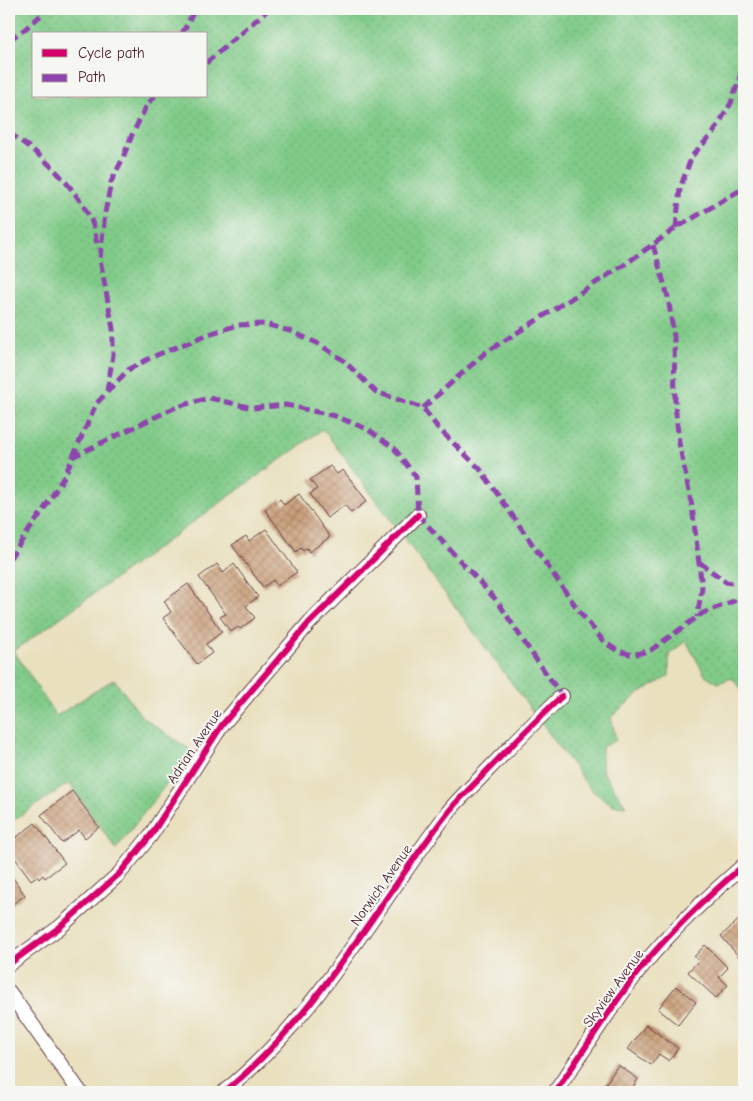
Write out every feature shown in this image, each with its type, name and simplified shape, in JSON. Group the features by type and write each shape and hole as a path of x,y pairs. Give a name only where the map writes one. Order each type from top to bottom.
{"street":[{"name":"Adrian Avenue","path":"9,964 60,927 122,870 151,835 222,725 309,623 418,515"},
{"name":"Norwich Avenue","path":"224,1092 246,1074 299,1019 345,958 447,814 531,725 562,696"},
{"name":"Skyview Avenue","path":"554,1092 644,965 672,932 744,866"},
{"path":"9,992 80,1092"}],"green space":[{"path":"9,9 744,9 744,693 732,678 718,683 705,675 686,641 669,654 669,676 637,695 611,717 616,740 602,747 602,771 626,806 613,805 591,790 323,429 14,651 56,716 114,679 142,717 192,751 116,849 69,783 9,823"}],"building":[{"path":"330,466 337,474 343,470 367,501 351,513 345,505 327,518 310,494 317,489 310,480"},
{"path":"299,494 330,537 309,552 307,548 303,551 301,548 296,552 265,510 280,499 284,505"},
{"path":"266,529 297,572 277,586 273,580 263,587 232,545 246,536 249,541"},
{"path":"217,564 223,573 234,564 258,597 246,606 255,618 240,629 238,627 231,632 220,617 226,614 199,577"},
{"path":"188,584 222,632 206,644 212,653 197,664 163,618 171,612 164,601"},
{"path":"72,791 99,827 85,838 79,830 62,843 41,815"},
{"path":"35,823 65,863 45,878 43,875 39,879 37,876 31,880 9,850 9,843"},
{"path":"9,872 25,895 9,907"},
{"path":"744,915 744,952 739,957 721,936"},
{"path":"705,945 728,968 719,977 728,985 716,998 688,972 698,961 694,957"},
{"path":"676,986 696,1002 678,1025 658,1009"},
{"path":"646,1025 678,1048 669,1061 659,1054 651,1065 628,1049"},
{"path":"618,1065 638,1079 630,1092 601,1091"}],"marked path":[{"path":"9,40 48,9"},
{"path":"183,32 195,9"},
{"path":"208,61 269,9"},
{"path":"676,228 680,188 692,156 714,132 731,103 744,65"},
{"path":"107,391 113,355 113,329 100,259 105,213 111,182 147,105 153,98"},
{"path":"9,133 34,151 67,184 92,222 98,249"},
{"path":"423,408 485,353 624,265 676,228 744,188"},
{"path":"653,245 668,297 674,337 675,404 679,443 692,506 702,588 697,617"},
{"path":"9,559 65,475 96,404 128,370 152,357 209,334 238,325 265,324 290,331 317,343 343,360 376,392 423,408 438,428 480,469 579,611 604,642 618,651 633,655 651,650 703,613 744,597"},
{"path":"72,457 176,407 209,398 253,408 286,405 335,416 367,429 394,448 416,477 418,515 498,602 562,696"},
{"path":"699,562 726,582 744,585"}],"cycle path":[{"path":"9,964 60,927 119,874 151,835 222,725 309,623 418,515"},
{"path":"224,1092 288,1030 316,996 454,805 562,696"},
{"path":"555,1092 620,995 644,964 717,888 744,865"}]}
